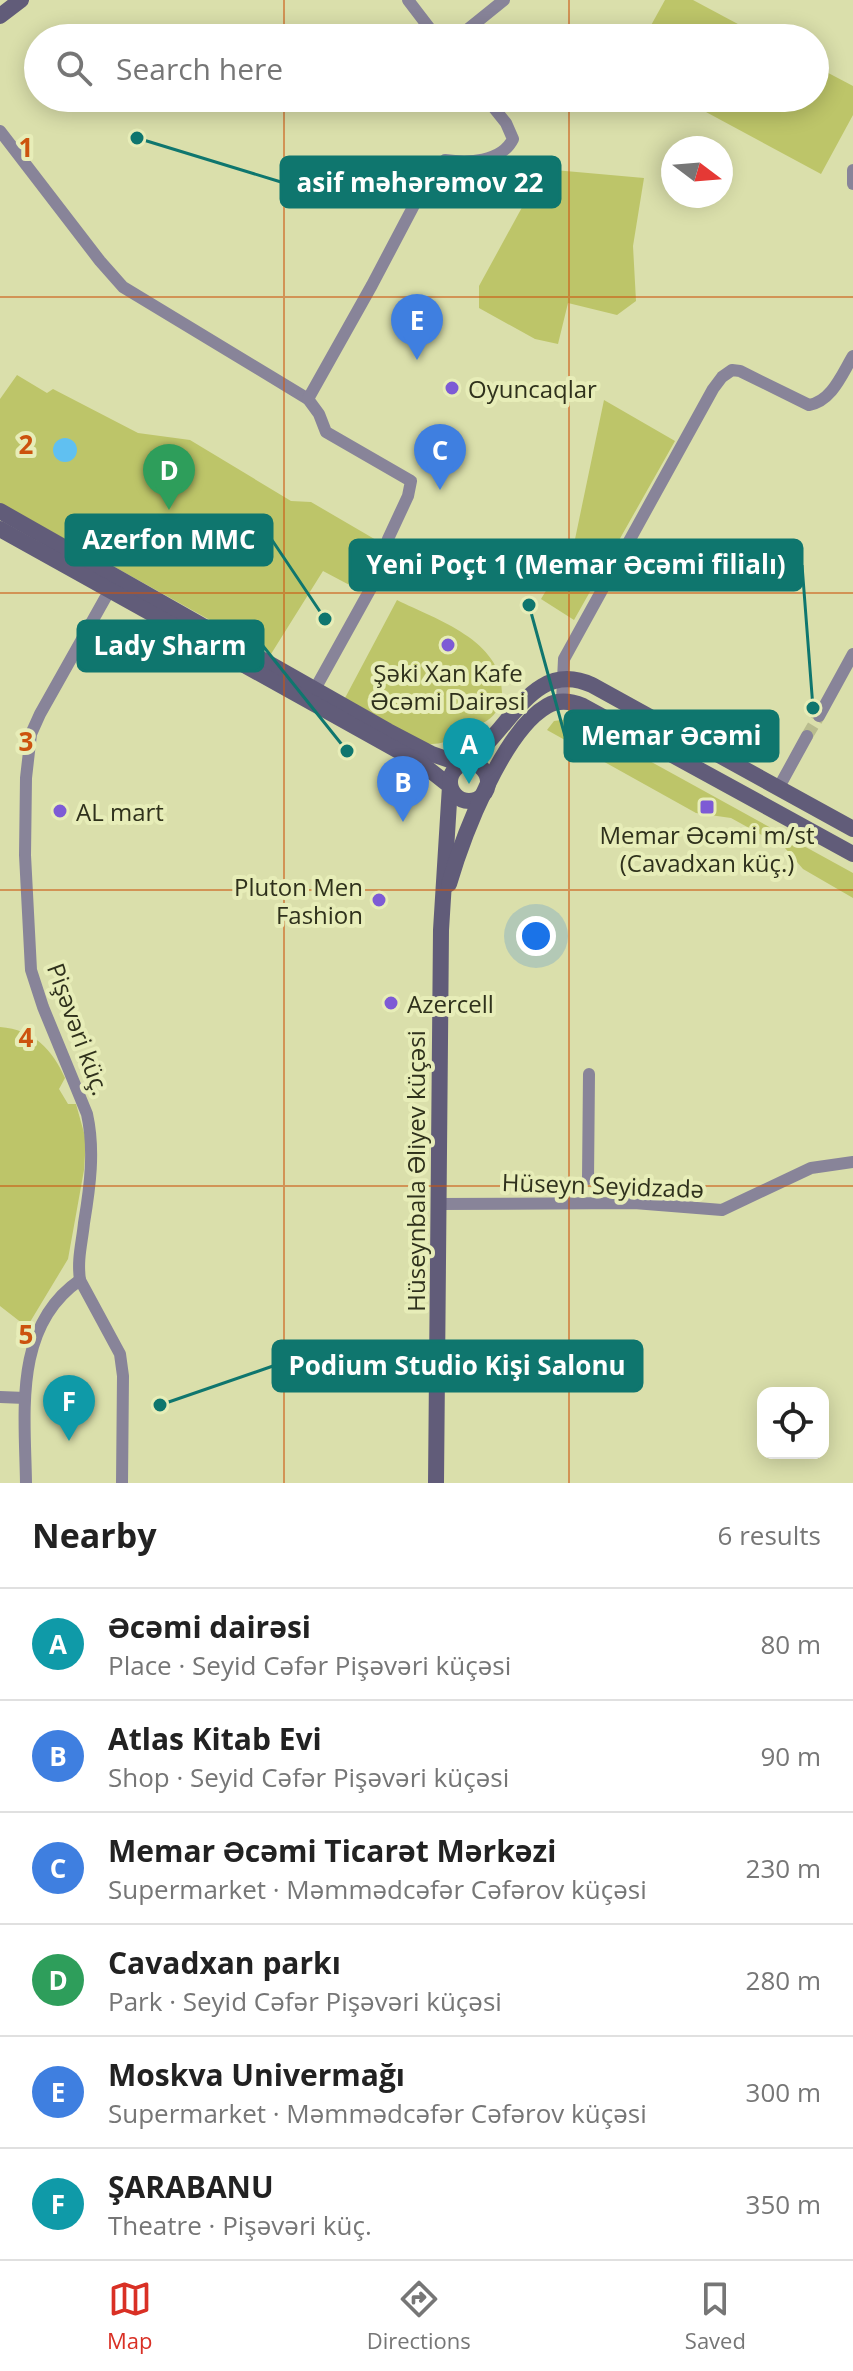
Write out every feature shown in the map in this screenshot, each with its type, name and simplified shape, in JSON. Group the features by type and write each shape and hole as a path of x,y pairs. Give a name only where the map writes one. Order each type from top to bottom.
{"street":[{"path":"0,16 21,0"},
{"path":"408,0 426,24"},
{"path":"474,24 504,0"},
{"path":"308,399 432,171 445,160 469,163 497,154 510,145 513,139 497,112"},
{"path":"0,131 123,287 308,399 319,414 326,432 411,481 376,579 315,689"},
{"path":"853,170 853,184"},
{"path":"562,701 564,659 694,422 722,377 732,370 740,371 809,405 829,395 853,356"},
{"path":"0,511 113,583 422,764 450,786 456,797 468,802 485,793 488,781 484,770 473,763 461,764 416,747 315,689 113,583 0,529"},
{"name":"Pişəvəri küç.","path":"80,1280 79,1251 92,1160 91,1129 31,970 25,855 26,778 31,734 113,583"},
{"path":"819,716 853,654"},
{"path":"442,908 453,771 486,745 530,694 549,681 562,678 592,685 853,829"},
{"path":"442,908 459,854 503,758 528,722 547,706 562,701 583,706 853,854"},
{"path":"779,787 807,736"},
{"name":"Hüseynbala Əliyev küçəsi","path":"436,1483 442,908"},
{"path":"588,1179 589,1074"},
{"name":"Hüseyn Seyidzadə","path":"438,1204 634,1203 722,1210 811,1168 853,1162"},
{"path":"26,1483 25,1398 28,1363 42,1322 57,1299 80,1280 120,1354 123,1376 122,1483"},
{"path":"0,1397 25,1398"}],"green space":[{"path":"665,0 693,0 738,24 652,24"},
{"path":"829,73 853,86 853,115 821,174 706,112 829,112"},
{"path":"543,169 644,178 633,246 636,301 617,315 568,303 558,344 535,339 479,308 479,286"},
{"path":"17,375 47,393 53,389 138,433 190,440 291,501 311,502 383,544 357,589 323,571 271,654 0,503 0,399"},
{"path":"604,400 675,441 574,620 541,599 574,544"},
{"path":"397,600 464,634 491,659 499,675 502,698 491,718 445,742 423,743 400,733 345,698"},
{"path":"554,721 577,721 853,873 853,898 803,869 785,848 731,818 696,813 547,730"},
{"path":"0,1027 23,1032 48,1050 65,1078 59,1089 68,1104 76,1104 86,1140 84,1170 68,1259 27,1327 0,1306"}],"water":[{"path":"65,438 74,441 77,450 74,459 65,462 56,459 53,450 56,441"}],"tunnel":[{"path":"807,736 819,716"}],"place":[{"name":"asif məhərəmov 22","path":"137,138"},
{"name":"Moskva Univermağı","path":"417,360"},
{"name":"Oyuncaqlar","path":"452,388"},
{"name":"Memar Əcəmi Ticarət Mərkəzi","path":"440,490"},
{"name":"Cavadxan parkı","path":"169,510"},
{"name":"Memar Əcəmi","path":"529,605"},
{"name":"Azerfon MMC","path":"325,619"},
{"name":"Şəki Xan Kafe Əcəmi Dairəsi","path":"448,645"},
{"name":"Yeni Poçt 1 (Memar Əcəmi filialı)","path":"813,708"},
{"name":"Lady Sharm","path":"347,751"},
{"name":"Əcəmi dairəsi","path":"469,784"},
{"name":"Memar Əcəmi m/st (Cavadxan küç.)","path":"707,807"},
{"name":"AL mart","path":"60,811"},
{"name":"Atlas Kitab Evi","path":"403,822"},
{"name":"Pluton Men Fashion","path":"379,900"},
{"name":"Azercell","path":"391,1003"},
{"name":"Podium Studio Kişi Salonu","path":"160,1405"},
{"name":"ŞARABANU","path":"69,1441"}]}
